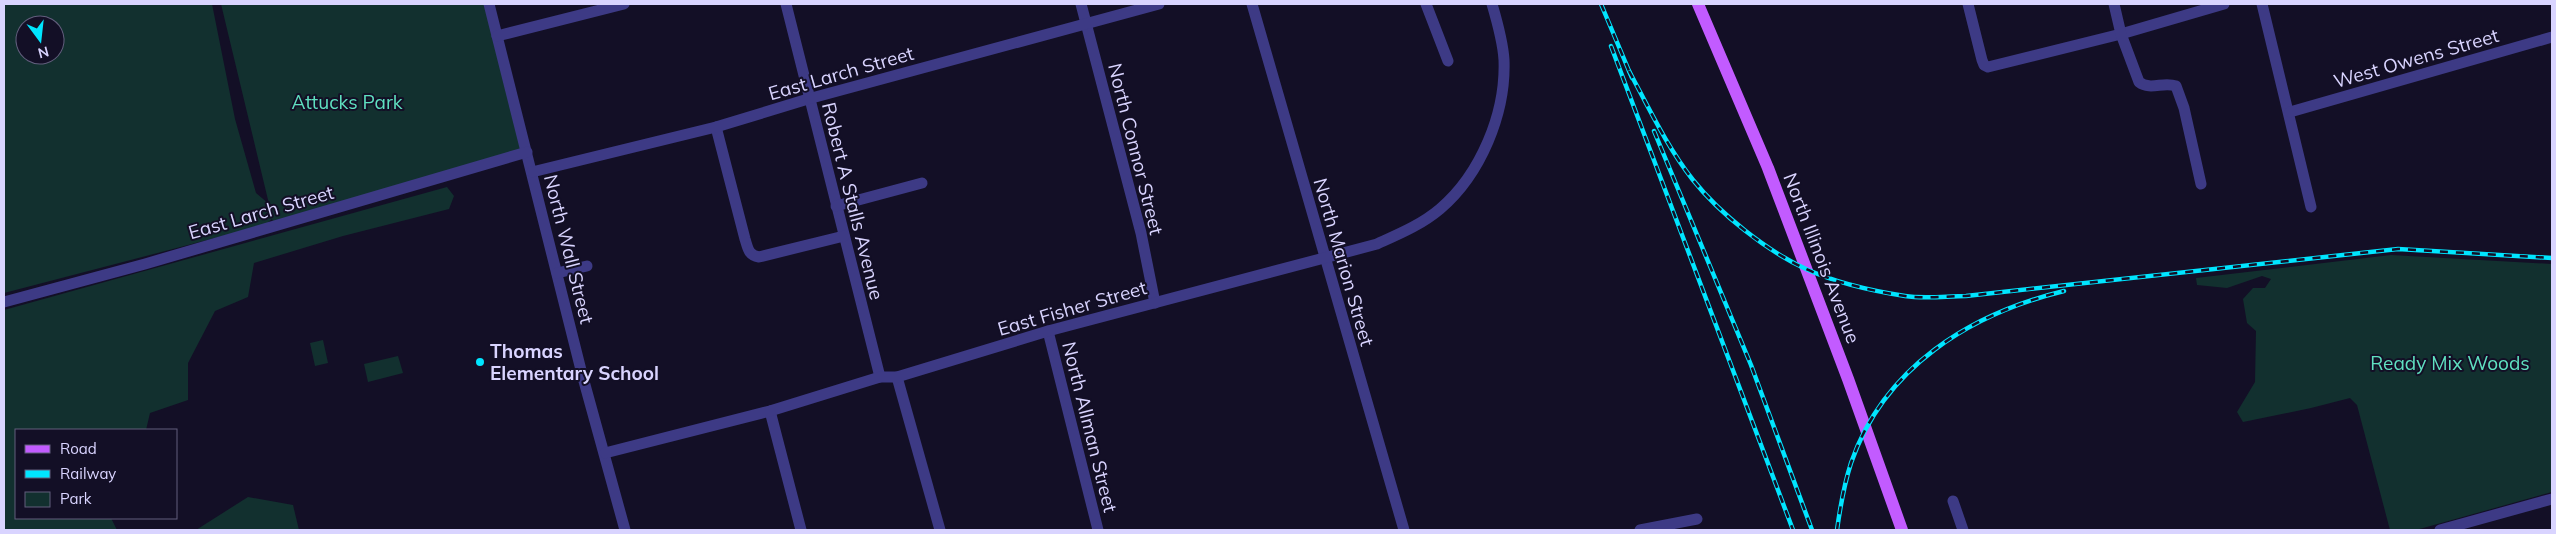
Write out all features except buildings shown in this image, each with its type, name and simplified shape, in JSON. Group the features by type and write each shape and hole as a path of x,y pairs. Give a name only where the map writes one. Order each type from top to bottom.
{"main road":[{"name":"North Illinois Avenue","path":"1698,4 1768,168 1902,530"}],"street":[{"name":"North Wall Street","path":"489,4 557,273 625,530"},
{"path":"497,36 624,4"},
{"name":"Robert A Stalls Avenue","path":"786,4 808,99 880,377"},
{"name":"North Connor Street","path":"1081,4 1138,220 1155,303"},
{"name":"East Larch Street","path":"532,172 716,127 808,99 1159,4"},
{"name":"North Marion Street","path":"1252,4 1404,530"},
{"path":"1426,4 1448,61"},
{"name":"East Fisher Street","path":"605,453 770,411 880,377 897,377 1048,332 1325,258 1385,240 1410,229 1440,208 1460,187 1480,158 1495,120 1502,96 1504,58 1492,4"},
{"path":"1968,4 1984,65 1993,66 2121,34 2224,4"},
{"path":"2114,4 2121,34 2139,82 2151,87 2169,83 2176,86 2184,108 2201,184"},
{"path":"2262,4 2290,112 2311,207"},
{"name":"West Owens Street","path":"2290,112 2552,37"},
{"path":"716,127 745,239 749,252 753,256 759,257 844,236"},
{"name":"East Larch Street","path":"4,302 145,264 527,152"},
{"path":"836,206 922,183"},
{"path":"557,273 587,266"},
{"name":"North Allman Street","path":"1048,332 1098,530"},
{"path":"897,377 940,530"},
{"path":"770,411 801,530"},
{"path":"2440,530 2552,499"},
{"path":"1953,500 1963,530"},
{"path":"1640,530 1697,519"}],"green space":[{"name":"Attucks Park","path":"4,4 212,4 235,119 256,193 269,204 221,4 489,4 527,152 275,226 272,219 265,225 4,293"},
{"path":"447,187 454,196 449,209 343,236 254,263 248,297 215,311 188,363 188,400 150,413 146,429 15,429 15,519 112,519 117,530 4,530 4,310"},
{"name":"Ready Mix Woods","path":"2391,255 2552,264 2552,492 2416,530 2390,530 2357,405 2350,398 2243,422 2237,412 2255,382 2256,331 2247,323 2243,299 2253,288 2265,288 2271,279 2262,276 2227,288 2197,285 2196,278"},
{"path":"323,340 328,363 315,366 310,343"},
{"path":"398,356 403,373 368,382 364,364"},
{"path":"248,497 293,505 299,530 196,530"}],"railway":[{"path":"1601,4 1632,78"},
{"path":"1611,46 1793,530"},
{"path":"1629,71 1675,154 1704,193 1730,218 1760,242 1806,269 1842,282 1880,292 1920,297 1966,296 2398,249 2552,258"},
{"path":"1654,131 1751,365 1812,530"},
{"path":"1837,530 1842,496 1851,463 1866,429 1885,399 1908,372 1964,330 1996,314 2029,301 2064,291"}],"place":[{"name":"Thomas Elementary School","path":"480,362"}]}
